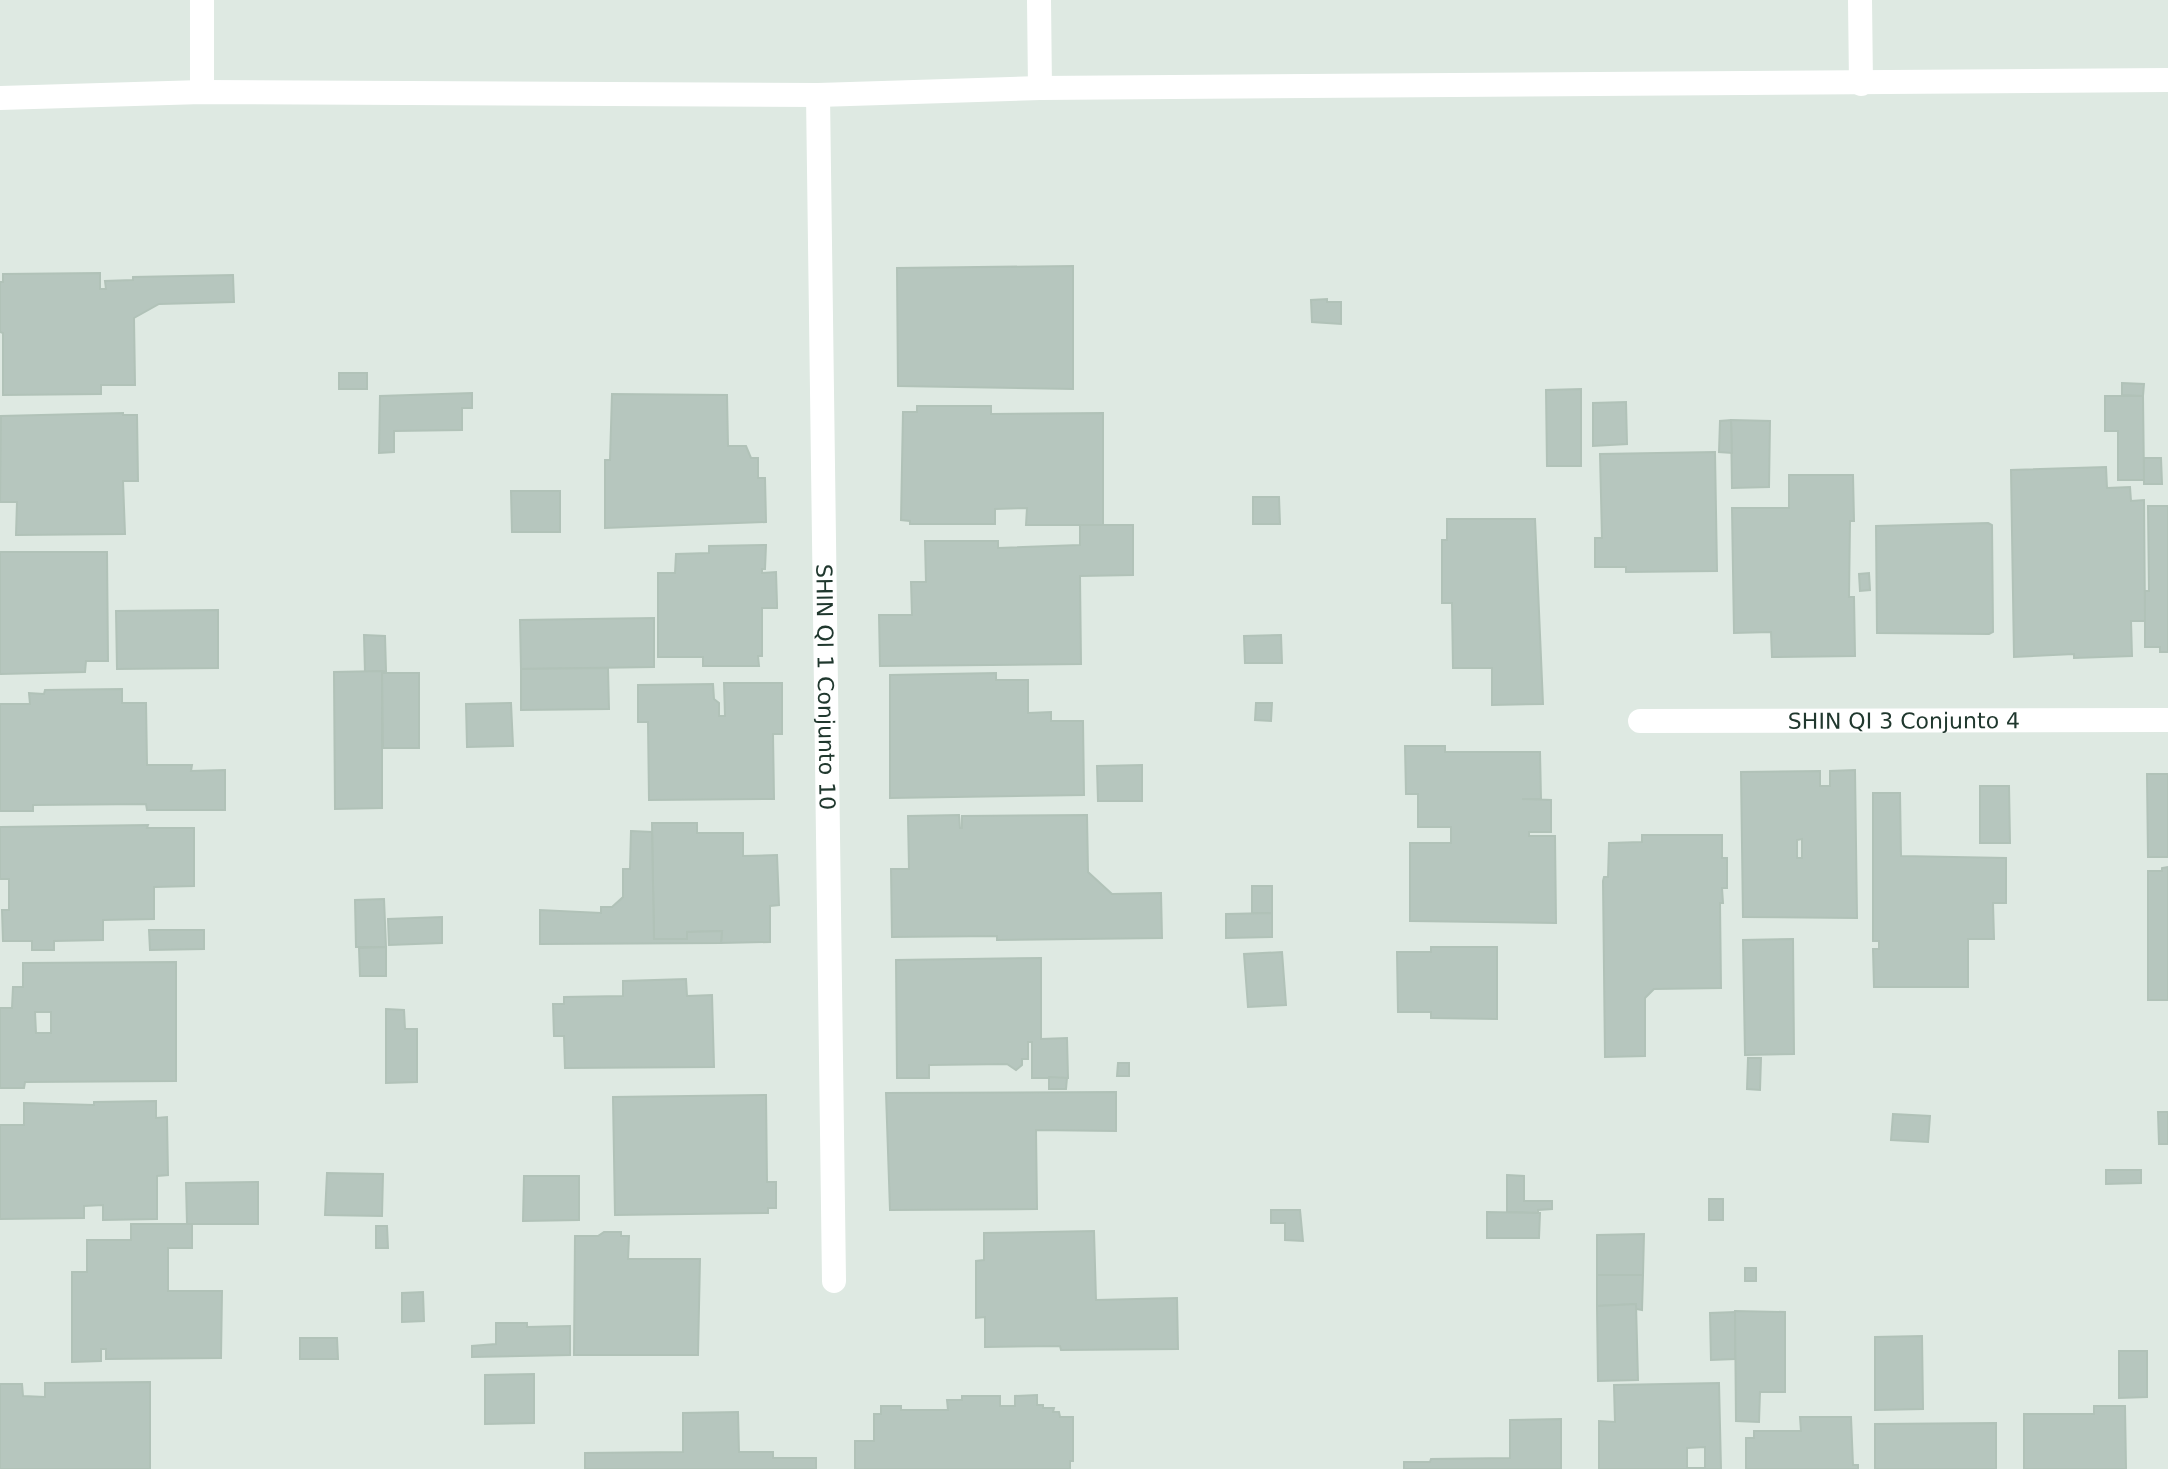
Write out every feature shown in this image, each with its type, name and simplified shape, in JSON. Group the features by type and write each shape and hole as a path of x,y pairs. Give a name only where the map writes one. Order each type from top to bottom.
{"street":[{"path":"202,0 202,92"},
{"path":"1039,0 1040,88"},
{"path":"1860,0 1861,84"},
{"path":"0,98 202,92 818,95 1040,88 2168,80"},
{"name":"SHIN QI 1 Conjunto 10","path":"818,95 834,1281"},
{"name":"SHIN QI 3 Conjunto 4","path":"1640,721 2168,720"}],"building":[{"path":"1073,266 1073,389 898,386 897,268"},
{"path":"100,273 100,289 106,289 105,281 133,280 133,277 233,275 234,302 159,304 134,318 135,385 101,385 101,394 3,395 0,282 3,282 3,274"},
{"path":"1327,299 1327,302 1341,302 1341,324 1312,322 1311,300"},
{"path":"339,373 367,373 367,389 339,389"},
{"path":"2122,383 2144,384 2143,396 2122,395"},
{"path":"1581,389 1581,466 1547,466 1546,390"},
{"path":"472,393 472,408 462,408 462,430 394,431 394,452 379,453 380,396"},
{"path":"612,394 727,395 728,446 746,446 751,458 758,458 758,478 765,478 766,522 605,528 605,460 610,460"},
{"path":"2105,396 2143,396 2144,480 2118,480 2118,431 2105,431"},
{"path":"1626,402 1627,444 1593,446 1593,403"},
{"path":"917,406 991,406 991,414 1103,413 1103,525 1026,525 1027,508 995,509 995,524 910,524 910,521 901,520 903,412 917,412"},
{"path":"137,415 138,481 123,481 125,534 16,535 17,502 0,502 1,416"},
{"path":"1731,420 1770,421 1769,487 1732,488"},
{"path":"1731,420 1732,453 1719,452 1720,421"},
{"path":"1715,452 1717,571 1626,572 1626,567 1595,567 1595,538 1602,538 1600,454"},
{"path":"2144,458 2161,458 2162,484 2144,484"},
{"path":"2106,467 2107,488 2130,487 2131,501 2144,500 2145,621 2131,621 2132,656 2074,658 2074,654 2014,657 2011,470"},
{"path":"1789,475 1853,475 1854,521 1850,521 1849,597 1854,597 1855,656 1772,657 1771,632 1734,633 1732,508 1789,508"},
{"path":"511,491 560,491 560,532 512,532"},
{"path":"1253,497 1279,497 1280,524 1253,524"},
{"path":"2148,506 2168,506 2168,652 2160,652 2160,647 2145,647 2145,591 2149,591"},
{"path":"1447,519 1535,519 1543,704 1492,705 1492,668 1453,668 1452,603 1442,603 1442,540 1447,540"},
{"path":"1080,525 1133,525 1133,575 1080,576 1081,664 880,666 879,615 912,615 911,582 926,582 925,541 998,541 998,548 1080,545"},
{"path":"1992,525 1993,632 1877,633 1876,526"},
{"path":"766,545 765,569 762,573 776,572 777,608 762,608 762,656 758,656 759,666 703,666 703,657 658,657 658,573 675,573 676,554 709,553 709,546"},
{"path":"0,552 107,552 108,661 86,661 85,672 0,674"},
{"path":"1869,573 1870,590 1860,591 1859,574"},
{"path":"218,610 218,668 117,669 116,611"},
{"path":"654,618 654,667 521,669 520,620"},
{"path":"364,635 385,636 386,671 365,672"},
{"path":"1281,635 1282,663 1245,663 1244,636"},
{"path":"608,668 609,709 521,710 521,669"},
{"path":"382,671 382,808 335,809 334,672"},
{"path":"382,673 419,673 419,748 383,748"},
{"path":"996,673 996,680 1028,680 1028,713 1051,712 1051,721 1083,721 1084,795 890,798 890,675"},
{"path":"724,683 782,683 782,734 773,734 774,799 649,800 648,722 638,722 638,685 713,684 719,716 725,716"},
{"path":"122,689 122,703 146,703 147,765 192,765 191,771 225,770 225,810 147,810 146,804 33,805 33,811 0,811 0,704 30,704 29,693 44,694 45,690"},
{"path":"511,703 513,746 467,747 466,704"},
{"path":"1256,703 1272,703 1271,721 1255,720"},
{"path":"1405,746 1445,746 1445,752 1540,752 1541,799 1522,799 1551,800 1551,832 1529,832 1529,836 1555,836 1556,923 1410,921 1410,843 1451,843 1451,827 1418,827 1418,794 1406,794"},
{"path":"1142,765 1142,801 1098,801 1097,766"},
{"path":"1855,770 1857,918 1743,917 1741,772 1820,771 1820,786 1830,786 1830,771","holes":["1802,839 1802,858 1797,858 1797,840"]},
{"path":"2147,774 2168,774 2168,857 2148,857"},
{"path":"1980,786 2009,786 2010,843 1980,843"},
{"path":"1873,793 1900,793 1901,856 2006,858 2006,903 1993,903 1994,939 1968,939 1968,987 1874,987 1873,949 1879,949 1879,941 1873,941"},
{"path":"959,815 962,828 962,816 1087,815 1088,872 1112,894 1161,893 1162,938 997,940 997,936 892,937 891,869 909,869 908,816"},
{"path":"652,823 697,823 697,833 743,833 743,856 777,855 779,905 770,906 770,942 721,943 722,931 687,932 687,939 654,939"},
{"path":"148,825 147,828 194,828 194,886 154,887 154,919 103,920 103,940 54,941 54,950 32,950 32,941 3,941 2,910 9,910 9,879 0,879 0,827"},
{"path":"631,831 652,832 654,939 687,939 687,932 722,931 721,943 540,944 540,910 601,913 601,907 612,907 623,897 623,869 630,869"},
{"path":"1642,835 1722,835 1722,858 1727,858 1727,888 1722,888 1723,903 1720,903 1721,988 1654,989 1645,998 1645,1056 1605,1057 1603,881 1604,877 1608,877 1609,843 1642,842"},
{"path":"2168,867 2168,1000 2148,1000 2148,871 2162,871 2162,868"},
{"path":"1252,886 1272,886 1272,913 1252,913"},
{"path":"384,899 386,947 356,947 355,900"},
{"path":"1272,913 1272,937 1226,938 1226,914"},
{"path":"442,917 442,943 389,945 388,919"},
{"path":"149,930 204,930 204,949 150,950"},
{"path":"1793,939 1794,1054 1745,1055 1743,940"},
{"path":"386,947 386,976 360,976 359,948"},
{"path":"1431,947 1497,947 1497,1019 1431,1018 1431,1012 1398,1012 1397,952 1431,952"},
{"path":"1282,952 1286,1005 1248,1007 1244,954"},
{"path":"1041,958 1041,1039 1067,1038 1068,1078 1032,1078 1032,1042 1028,1042 1028,1059 1022,1059 1022,1065 1016,1070 1007,1064 929,1065 929,1078 897,1078 896,960"},
{"path":"176,962 176,1081 25,1082 24,1088 0,1088 0,1008 12,1008 13,987 23,987 23,963","holes":["35,1012 51,1012 51,1033 36,1033"]},
{"path":"686,979 687,996 712,995 714,1067 565,1068 564,1036 554,1036 553,1004 564,1004 564,997 623,996 623,981"},
{"path":"386,1009 404,1010 405,1029 417,1029 417,1082 386,1083"},
{"path":"1748,1058 1761,1058 1760,1090 1747,1089"},
{"path":"1118,1063 1129,1063 1129,1076 1117,1076"},
{"path":"1049,1077 1067,1078 1066,1089 1049,1089"},
{"path":"1116,1092 1116,1131 1036,1130 1037,1209 890,1210 886,1093"},
{"path":"766,1095 767,1182 776,1182 776,1208 768,1208 768,1213 615,1215 613,1097"},
{"path":"156,1101 156,1118 167,1117 168,1175 157,1176 157,1219 103,1220 103,1205 84,1206 84,1218 0,1219 0,1125 24,1125 24,1103 94,1105 94,1102"},
{"path":"2158,1112 2168,1112 2168,1144 2159,1144"},
{"path":"1893,1114 1930,1116 1928,1142 1891,1140"},
{"path":"2106,1170 2141,1170 2141,1183 2106,1184"},
{"path":"327,1173 383,1174 382,1216 325,1215"},
{"path":"1507,1175 1524,1176 1524,1201 1552,1201 1552,1209 1538,1210 1538,1213 1507,1212"},
{"path":"524,1176 579,1176 579,1220 523,1221"},
{"path":"258,1182 258,1224 187,1224 186,1183"},
{"path":"1709,1199 1723,1199 1723,1220 1709,1220"},
{"path":"1271,1210 1300,1210 1303,1241 1285,1240 1285,1223 1271,1223"},
{"path":"1487,1212 1540,1213 1539,1238 1487,1238"},
{"path":"131,1224 192,1224 192,1248 168,1248 168,1291 222,1291 221,1358 106,1359 106,1349 101,1349 101,1361 72,1362 72,1272 87,1272 87,1240 131,1240"},
{"path":"376,1226 387,1226 388,1248 376,1248"},
{"path":"1094,1231 1096,1300 1177,1298 1178,1349 985,1347 985,1317 976,1318 976,1261 984,1260 984,1233"},
{"path":"604,1232 621,1232 621,1236 629,1236 628,1259 700,1259 698,1355 574,1355 575,1236 598,1236"},
{"path":"1644,1234 1643,1275 1597,1275 1597,1235"},
{"path":"1745,1268 1756,1268 1756,1281 1745,1281"},
{"path":"1597,1275 1643,1275 1642,1310 1636,1309 1636,1304 1597,1306"},
{"path":"423,1292 424,1321 402,1322 402,1293"},
{"path":"1636,1304 1638,1380 1598,1381 1597,1306"},
{"path":"1735,1311 1785,1312 1785,1392 1760,1392 1759,1422 1736,1421"},
{"path":"1735,1312 1735,1359 1711,1360 1710,1313"},
{"path":"496,1323 527,1323 527,1327 570,1326 570,1355 472,1357 472,1346 496,1344"},
{"path":"1922,1336 1923,1409 1875,1410 1875,1337"},
{"path":"300,1338 337,1338 338,1359 300,1359"},
{"path":"2119,1351 2147,1351 2147,1397 2119,1398"},
{"path":"534,1374 534,1423 485,1424 485,1375"},
{"path":"150,1382 150,1469 0,1469 0,1384 22,1384 23,1396 45,1397 45,1383"},
{"path":"1719,1383 1721,1469 1599,1469 1599,1421 1615,1422 1614,1385","holes":["1705,1447 1705,1468 1687,1468 1687,1448"]},
{"path":"1037,1395 1037,1405 1054,1408 1053,1412 1059,1412 1060,1417 1073,1417 1073,1461 1070,1461 1070,1469 855,1469 855,1441 874,1441 874,1414 881,1414 881,1406 901,1406 901,1410 948,1410 947,1400 962,1400 962,1396 1000,1396 1000,1406 1015,1406 1015,1396"},
{"path":"2094,1406 2125,1406 2126,1469 2024,1469 2024,1414 2094,1414"},
{"path":"738,1412 739,1452 773,1452 773,1458 816,1458 816,1469 585,1469 585,1453 683,1452 683,1413"},
{"path":"1800,1417 1851,1417 1853,1465 1858,1465 1858,1469 1746,1469 1746,1438 1754,1438 1754,1431 1801,1431"},
{"path":"1561,1419 1561,1469 1404,1469 1404,1462 1430,1462 1431,1459 1510,1458 1510,1420"},
{"path":"1996,1423 1996,1469 1875,1469 1875,1424"}]}
